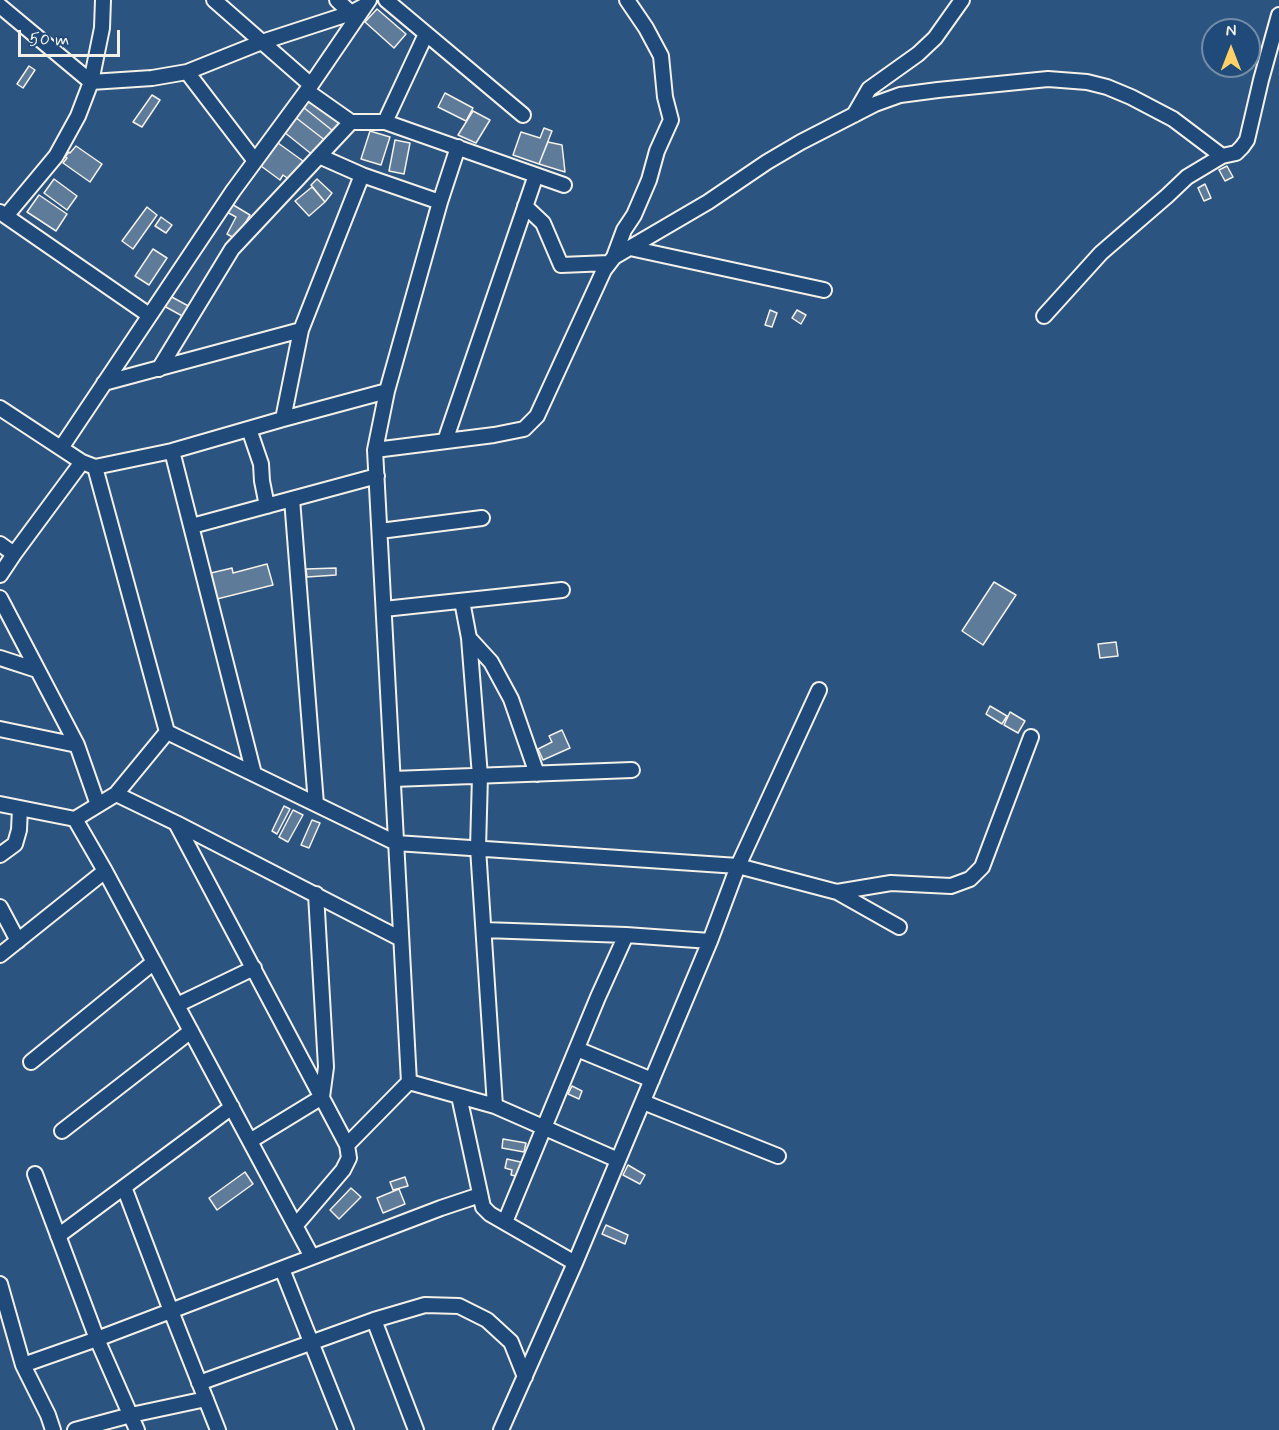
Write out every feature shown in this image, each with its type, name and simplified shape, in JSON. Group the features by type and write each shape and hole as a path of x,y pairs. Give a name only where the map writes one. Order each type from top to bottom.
{"street":[{"path":"103,0 102,28 91,82 78,116 56,156 3,214 149,315"},
{"path":"214,0 262,42 309,88 351,122 385,122 564,185"},
{"path":"337,0 351,13"},
{"path":"386,0 523,115"},
{"path":"375,450 524,429 537,416 604,270 634,215 671,120 665,97 661,56 627,0"},
{"path":"854,115 869,89 918,54 935,38 962,0"},
{"path":"0,6 91,82 152,78 187,72 262,42 351,13 368,3"},
{"path":"61,448 233,191 368,3"},
{"path":"1044,316 1101,253 1187,177 1222,156 1236,153 1242,147 1247,140 1279,15"},
{"path":"385,122 426,34"},
{"path":"187,72 255,161"},
{"path":"525,206 543,223 561,265 611,260 708,202 766,162 875,104 900,95 1048,79 1087,82 1131,97 1173,119 1222,156"},
{"path":"159,369 232,249 351,122"},
{"path":"347,1144 409,1082 375,450 387,391 440,202 458,147"},
{"path":"319,156 362,175 440,202"},
{"path":"283,419 302,330 362,175"},
{"path":"445,441 536,175"},
{"path":"630,248 824,291"},
{"path":"104,383 302,330"},
{"path":"0,575 14,554 88,465 172,451 387,391"},
{"path":"0,408 88,465 167,732 396,843 738,866 837,892 899,927"},
{"path":"249,429 261,464 267,506"},
{"path":"172,451 254,774"},
{"path":"192,526 377,476"},
{"path":"292,499 316,804"},
{"path":"380,531 482,518"},
{"path":"0,544 14,554"},
{"path":"384,609 562,590"},
{"path":"0,598 77,745 98,805"},
{"path":"462,601 469,638 480,776 478,848 495,1106"},
{"path":"469,638 491,662 511,699 537,774"},
{"path":"0,658 37,670"},
{"path":"501,1430 643,1102 710,941 738,866 819,690"},
{"path":"0,729 77,745"},
{"path":"0,804 75,819 116,794 167,732"},
{"path":"837,892 891,883 951,886 970,879 982,867 1031,737"},
{"path":"393,779 632,770"},
{"path":"116,794 401,939"},
{"path":"0,855 15,844 19,830 20,808"},
{"path":"75,819 312,1257"},
{"path":"176,823 347,1144 349,1158 343,1170 296,1225"},
{"path":"0,956 105,871"},
{"path":"316,894 326,1067 322,1097"},
{"path":"0,907 18,941"},
{"path":"484,930 626,935 710,941"},
{"path":"505,1222 626,935"},
{"path":"31,1062 154,962"},
{"path":"177,1005 254,968"},
{"path":"62,1131 191,1030"},
{"path":"577,1049 652,1080"},
{"path":"409,1082 495,1106 618,1160"},
{"path":"459,1096 483,1207 490,1214 575,1263"},
{"path":"250,1141 322,1097"},
{"path":"643,1102 778,1156"},
{"path":"58,1236 232,1107"},
{"path":"35,1174 97,1339 137,1430"},
{"path":"124,1187 219,1430"},
{"path":"23,1365 480,1195"},
{"path":"282,1269 346,1430"},
{"path":"0,1284 23,1365 53,1430"},
{"path":"199,1383 374,1320 425,1305 459,1306 488,1320 511,1342 525,1377"},
{"path":"374,1320 416,1430"},
{"path":"75,1430 206,1399"}],"building":[{"path":"377,9 406,34 394,48 365,22"},
{"path":"29,66 35,70 23,88 17,84"},
{"path":"445,93 473,108 466,121 438,107"},
{"path":"152,95 160,100 142,127 133,122"},
{"path":"313,96 343,119 333,131 303,107"},
{"path":"303,107 333,131 326,141 295,117"},
{"path":"473,111 490,120 476,143 458,135"},
{"path":"295,117 326,141 314,156 284,132"},
{"path":"544,128 552,131 539,164 513,155 521,132 540,138"},
{"path":"370,131 390,137 381,165 361,159"},
{"path":"395,140 410,143 404,174 389,171"},
{"path":"548,142 562,145 565,172 539,164"},
{"path":"278,143 303,161 290,180 283,175 280,180 261,166"},
{"path":"76,146 102,164 90,182 63,163 67,158 65,157"},
{"path":"1227,166 1233,177 1225,181 1219,170"},
{"path":"54,179 77,196 67,210 44,193"},
{"path":"317,179 332,193 325,202 311,185"},
{"path":"1205,184 1211,198 1204,201 1198,188"},
{"path":"312,187 325,202 309,216 295,201"},
{"path":"39,195 67,214 56,231 27,212"},
{"path":"230,203 250,215 236,239 227,234 236,217 225,211"},
{"path":"147,207 157,215 133,249 122,241"},
{"path":"161,217 172,225 166,233 155,226"},
{"path":"153,249 167,258 149,285 135,276"},
{"path":"170,296 192,308 186,318 164,306"},
{"path":"770,310 777,313 772,327 765,325"},
{"path":"797,310 806,315 801,324 792,318"},
{"path":"267,564 273,585 217,599 211,573 232,568 233,573"},
{"path":"336,568 336,575 307,577 306,569"},
{"path":"994,582 1016,595 983,645 962,631"},
{"path":"1116,642 1118,656 1100,658 1098,644"},
{"path":"990,706 1007,716 1002,724 986,714"},
{"path":"1010,712 1025,721 1018,733 1004,725"},
{"path":"562,730 570,748 543,760 538,749 552,742 549,736"},
{"path":"284,806 290,809 277,834 272,831"},
{"path":"293,810 303,815 288,842 279,837"},
{"path":"312,820 320,823 309,848 301,845"},
{"path":"572,1086 582,1091 579,1099 568,1094"},
{"path":"503,1139 526,1143 524,1152 502,1148"},
{"path":"507,1159 525,1163 521,1177 511,1175 512,1170 505,1168"},
{"path":"628,1165 645,1175 640,1184 623,1175"},
{"path":"245,1172 253,1184 217,1210 209,1198"},
{"path":"405,1177 408,1186 393,1190 390,1182"},
{"path":"351,1188 361,1197 339,1219 330,1210"},
{"path":"399,1189 405,1204 383,1213 377,1198"},
{"path":"606,1225 628,1235 625,1244 602,1234"}]}
